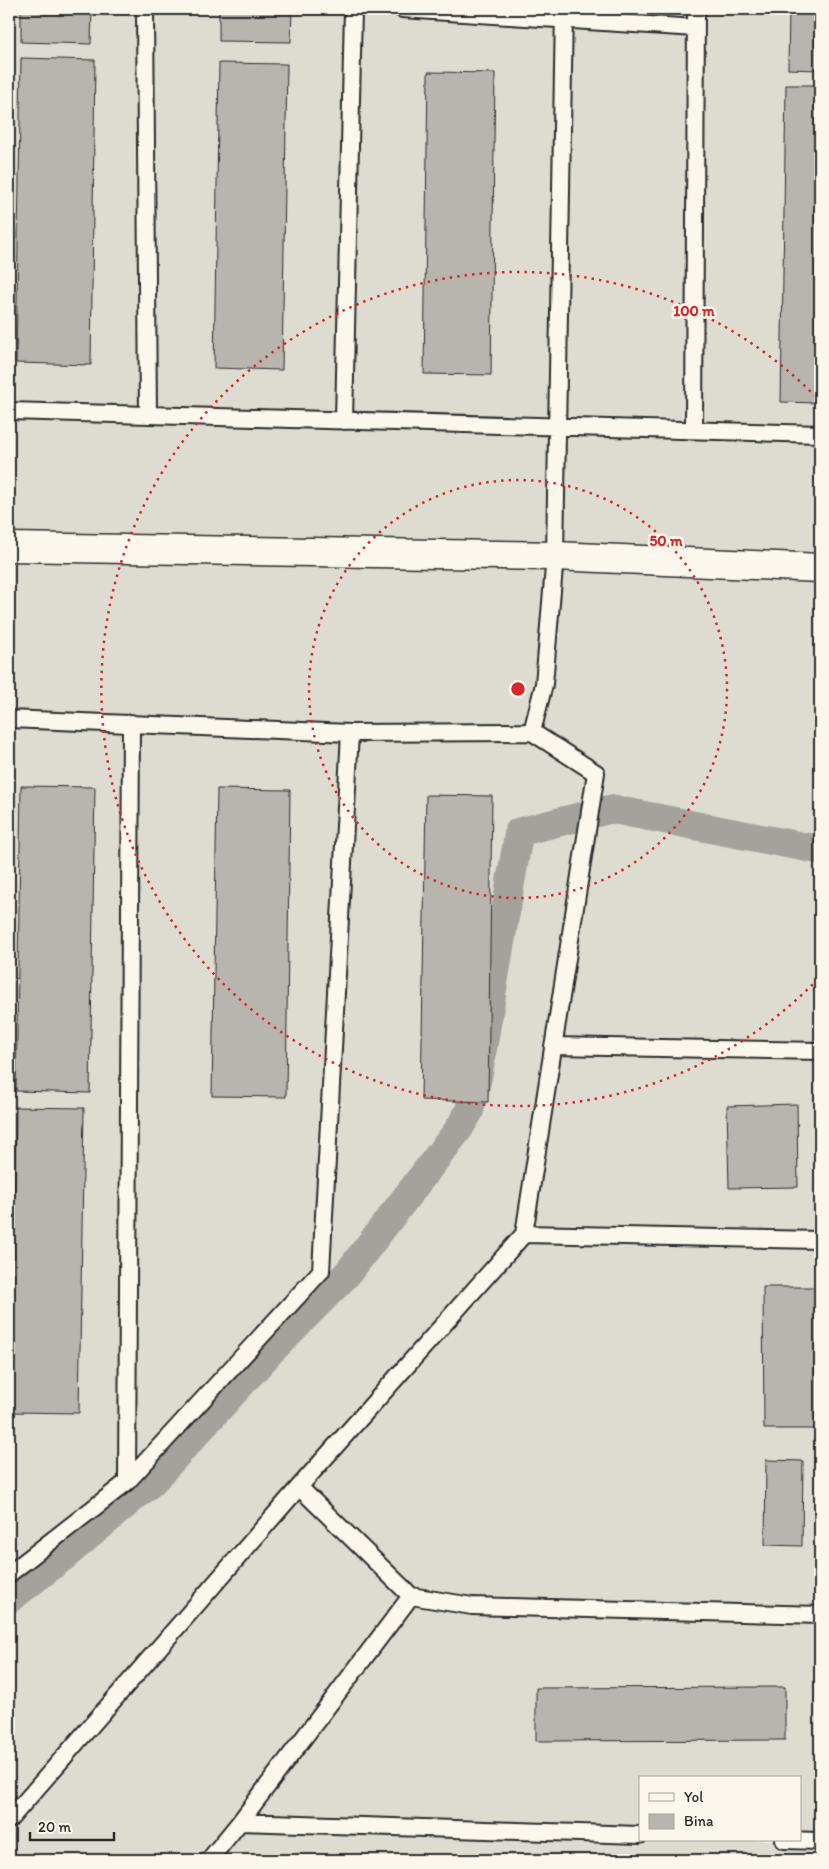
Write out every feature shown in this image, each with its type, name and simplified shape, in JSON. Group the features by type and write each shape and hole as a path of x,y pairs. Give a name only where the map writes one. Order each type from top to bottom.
{"street":[{"path":"9,547 555,556 820,568"}],"lane":[{"path":"146,9 148,415"},
{"path":"344,421 353,9"},
{"path":"402,9 564,15 696,28"},
{"path":"694,430 696,9"},
{"path":"532,732 544,684 555,556 564,15"},
{"path":"9,411 820,434"},
{"path":"9,719 350,733 532,732 596,773 524,1234 299,1487 9,1820"},
{"path":"127,1482 131,723"},
{"path":"9,1574 127,1482 321,1271 350,733"},
{"path":"553,1046 820,1051"},
{"path":"524,1234 820,1240"},
{"path":"299,1487 411,1596 472,1606 820,1615"},
{"path":"209,1860 240,1822 411,1596"},
{"path":"240,1822 639,1836"},
{"path":"802,1841 820,1842"}],"shaded area":[{"path":"9,9 820,9 820,1860 9,1860"}],"building":[{"path":"21,9 92,9 91,44 21,42"},
{"path":"219,9 292,9 291,42 219,41"},
{"path":"789,9 820,9 820,70 788,69"},
{"path":"21,58 95,60 91,365 16,363"},
{"path":"219,63 287,64 282,370 214,368"},
{"path":"428,72 495,73 491,375 424,374"},
{"path":"786,85 820,85 820,403 781,402"},
{"path":"21,786 95,787 90,1093 16,1091"},
{"path":"217,789 290,790 286,1097 212,1096"},
{"path":"426,795 492,796 488,1102 421,1100"},
{"path":"797,1104 798,1187 729,1188 727,1106"},
{"path":"16,1107 84,1108 79,1413 11,1412"},
{"path":"763,1287 820,1287 820,1429 764,1429"},
{"path":"766,1460 803,1461 802,1546 765,1545"},
{"path":"785,1687 785,1740 536,1741 536,1688"}],"waterway":[{"path":"9,1599 67,1554 152,1482 271,1351 347,1274 458,1130 469,1112 478,1075 519,832 611,809 820,850"}]}
